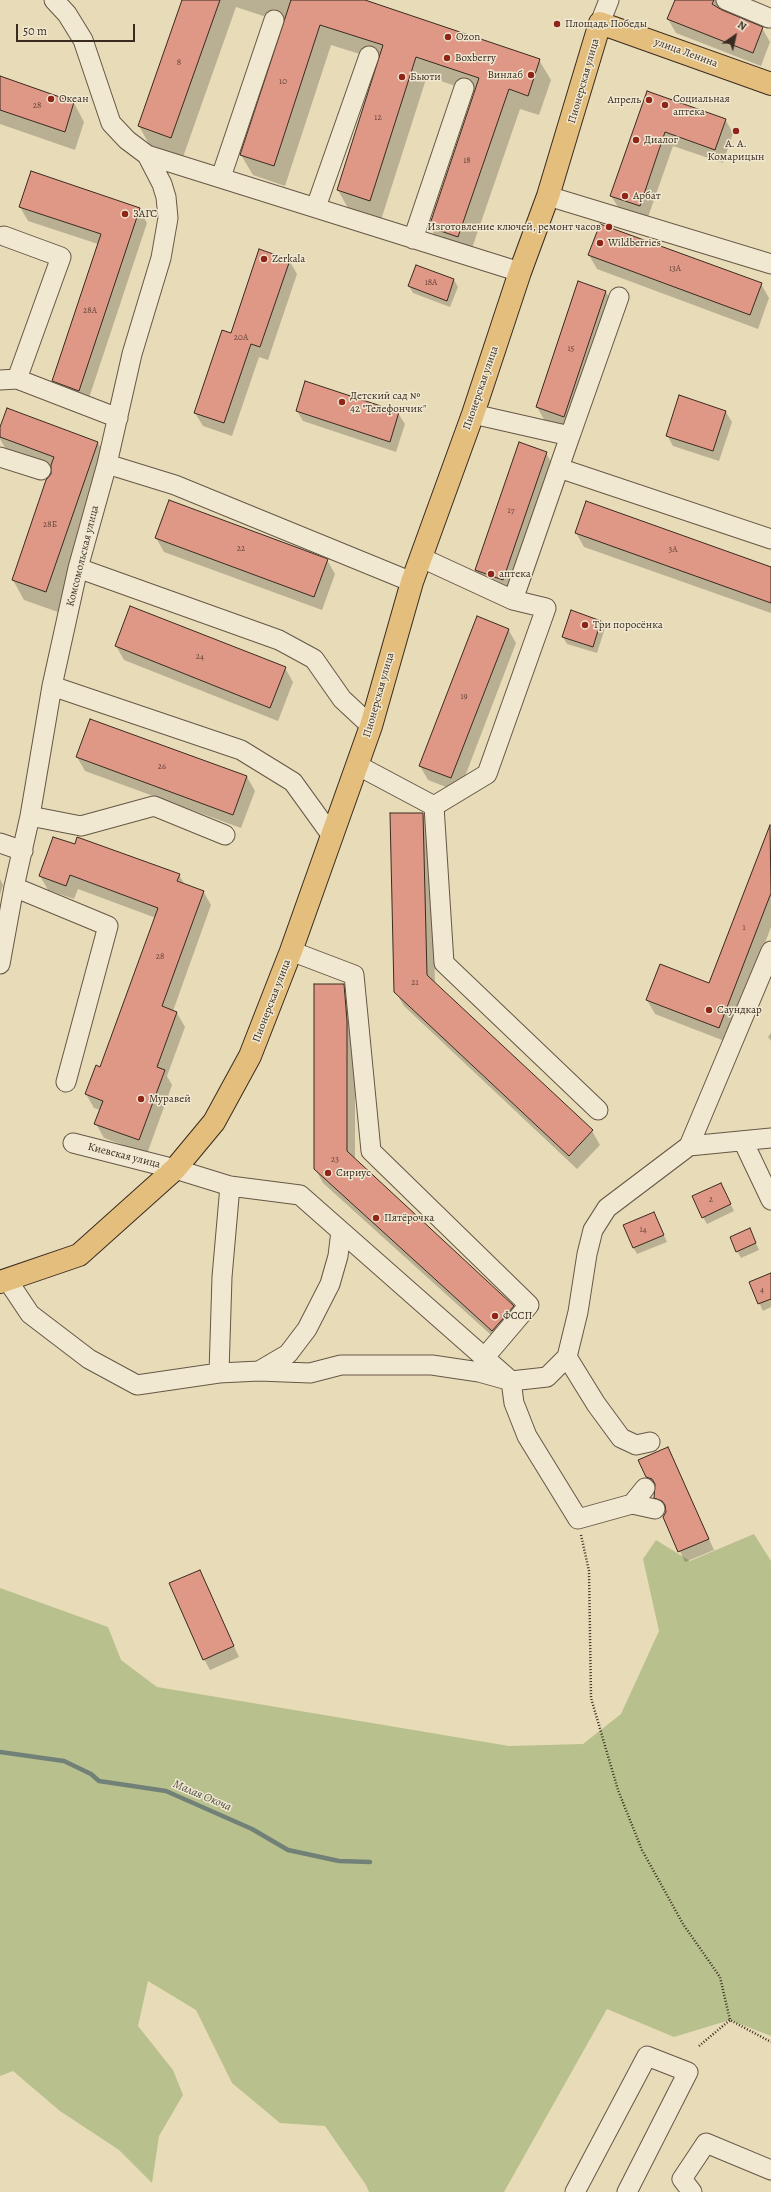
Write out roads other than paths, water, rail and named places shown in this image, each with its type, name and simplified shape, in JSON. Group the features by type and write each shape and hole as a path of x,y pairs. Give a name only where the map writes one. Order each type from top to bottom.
{"main road":[{"name":"улица Ленина","path":"600,23 771,84"},
{"name":"Пионерская улица","path":"4,1282 79,1255 175,1169 214,1122 250,1056 291,951 371,726 412,582 422,558 473,414 520,272 548,196 600,23"}],"street":[{"path":"54,0 67,14 83,40 111,123 127,140 147,155 520,272"},
{"name":"Пионерская улица","path":"600,23 609,0"},
{"path":"726,0 769,18"},
{"path":"221,177 274,20"},
{"path":"316,207 370,56"},
{"path":"413,239 464,88"},
{"name":"Комсомольская улица","path":"0,964 14,887 30,816 52,686 78,568 107,464 132,354 161,258 168,218 166,197 162,184 147,155"},
{"path":"548,196 771,264"},
{"path":"4,236 61,257 9,380 118,418"},
{"path":"513,600 619,297"},
{"path":"473,414 570,436"},
{"path":"0,457 41,470"},
{"path":"107,464 175,485 412,582"},
{"path":"559,468 771,539"},
{"path":"422,558 513,600 546,608 487,774 434,806"},
{"path":"78,568 279,640 314,659 342,699 371,726"},
{"path":"52,686 241,750 293,782 332,836"},
{"path":"357,765 434,806"},
{"path":"30,816 82,826 154,806 225,835"},
{"path":"434,806 444,963 598,1110"},
{"path":"0,843 23,850"},
{"path":"14,887 108,926 66,1082"},
{"path":"291,951 354,975 370,1151 529,1305 484,1358"},
{"path":"4,1282 30,1314 89,1359 137,1385 219,1373 259,1371 310,1373 341,1366 432,1365 479,1372 511,1381 547,1377 567,1357 578,1312 587,1254 593,1230 607,1208 689,1146 771,951"},
{"path":"689,1146 771,1138"},
{"path":"743,1141 771,1200"},
{"name":"Киевская улица","path":"73,1143 175,1169 230,1186 300,1195 511,1381"},
{"path":"219,1373 222,1277 230,1186"},
{"path":"259,1371 288,1354 307,1329 330,1284 342,1231"},
{"path":"567,1357 596,1404 621,1438 636,1445 650,1442"},
{"path":"511,1381 514,1403 527,1436 578,1519 632,1504 655,1509"},
{"path":"632,1504 645,1488"},
{"path":"575,2192 647,2056 688,2072 627,2192"},
{"path":"692,2192 682,2179 706,2143 771,2170"}],"waterway":[{"name":"Малая Окоча","path":"0,1752 64,1761 91,1774 99,1781 166,1791 252,1829 288,1850 339,1861 370,1862"}],"place":[{"name":"Площадь Победы","path":"557,24"},
{"name":"Ozon","path":"448,37"},
{"name":"Boxberry","path":"447,58"},
{"name":"Винлаб","path":"531,75"},
{"name":"Бьюти","path":"402,77"},
{"name":"Океан","path":"51,99"},
{"name":"Апрель","path":"649,100"},
{"name":"Социальная аптека","path":"665,105"},
{"name":"А. А. Комарицын","path":"736,131"},
{"name":"Диалог","path":"636,140"},
{"name":"Арбат","path":"625,196"},
{"name":"ЗАГС","path":"125,214"},
{"name":"Изготовление ключей, ремонт часов","path":"609,227"},
{"name":"Wildberries","path":"600,243"},
{"name":"Zerkala","path":"264,259"},
{"name":"Детский сад № 42 \"Телефончик\"","path":"342,402"},
{"name":"аптека","path":"491,574"},
{"name":"Три поросёнка","path":"585,625"},
{"name":"Саундкар","path":"709,1010"},
{"name":"Муравей","path":"141,1099"},
{"name":"Сириус","path":"328,1173"},
{"name":"Пятёрочка","path":"376,1218"},
{"name":"ФССП","path":"495,1316"}]}
